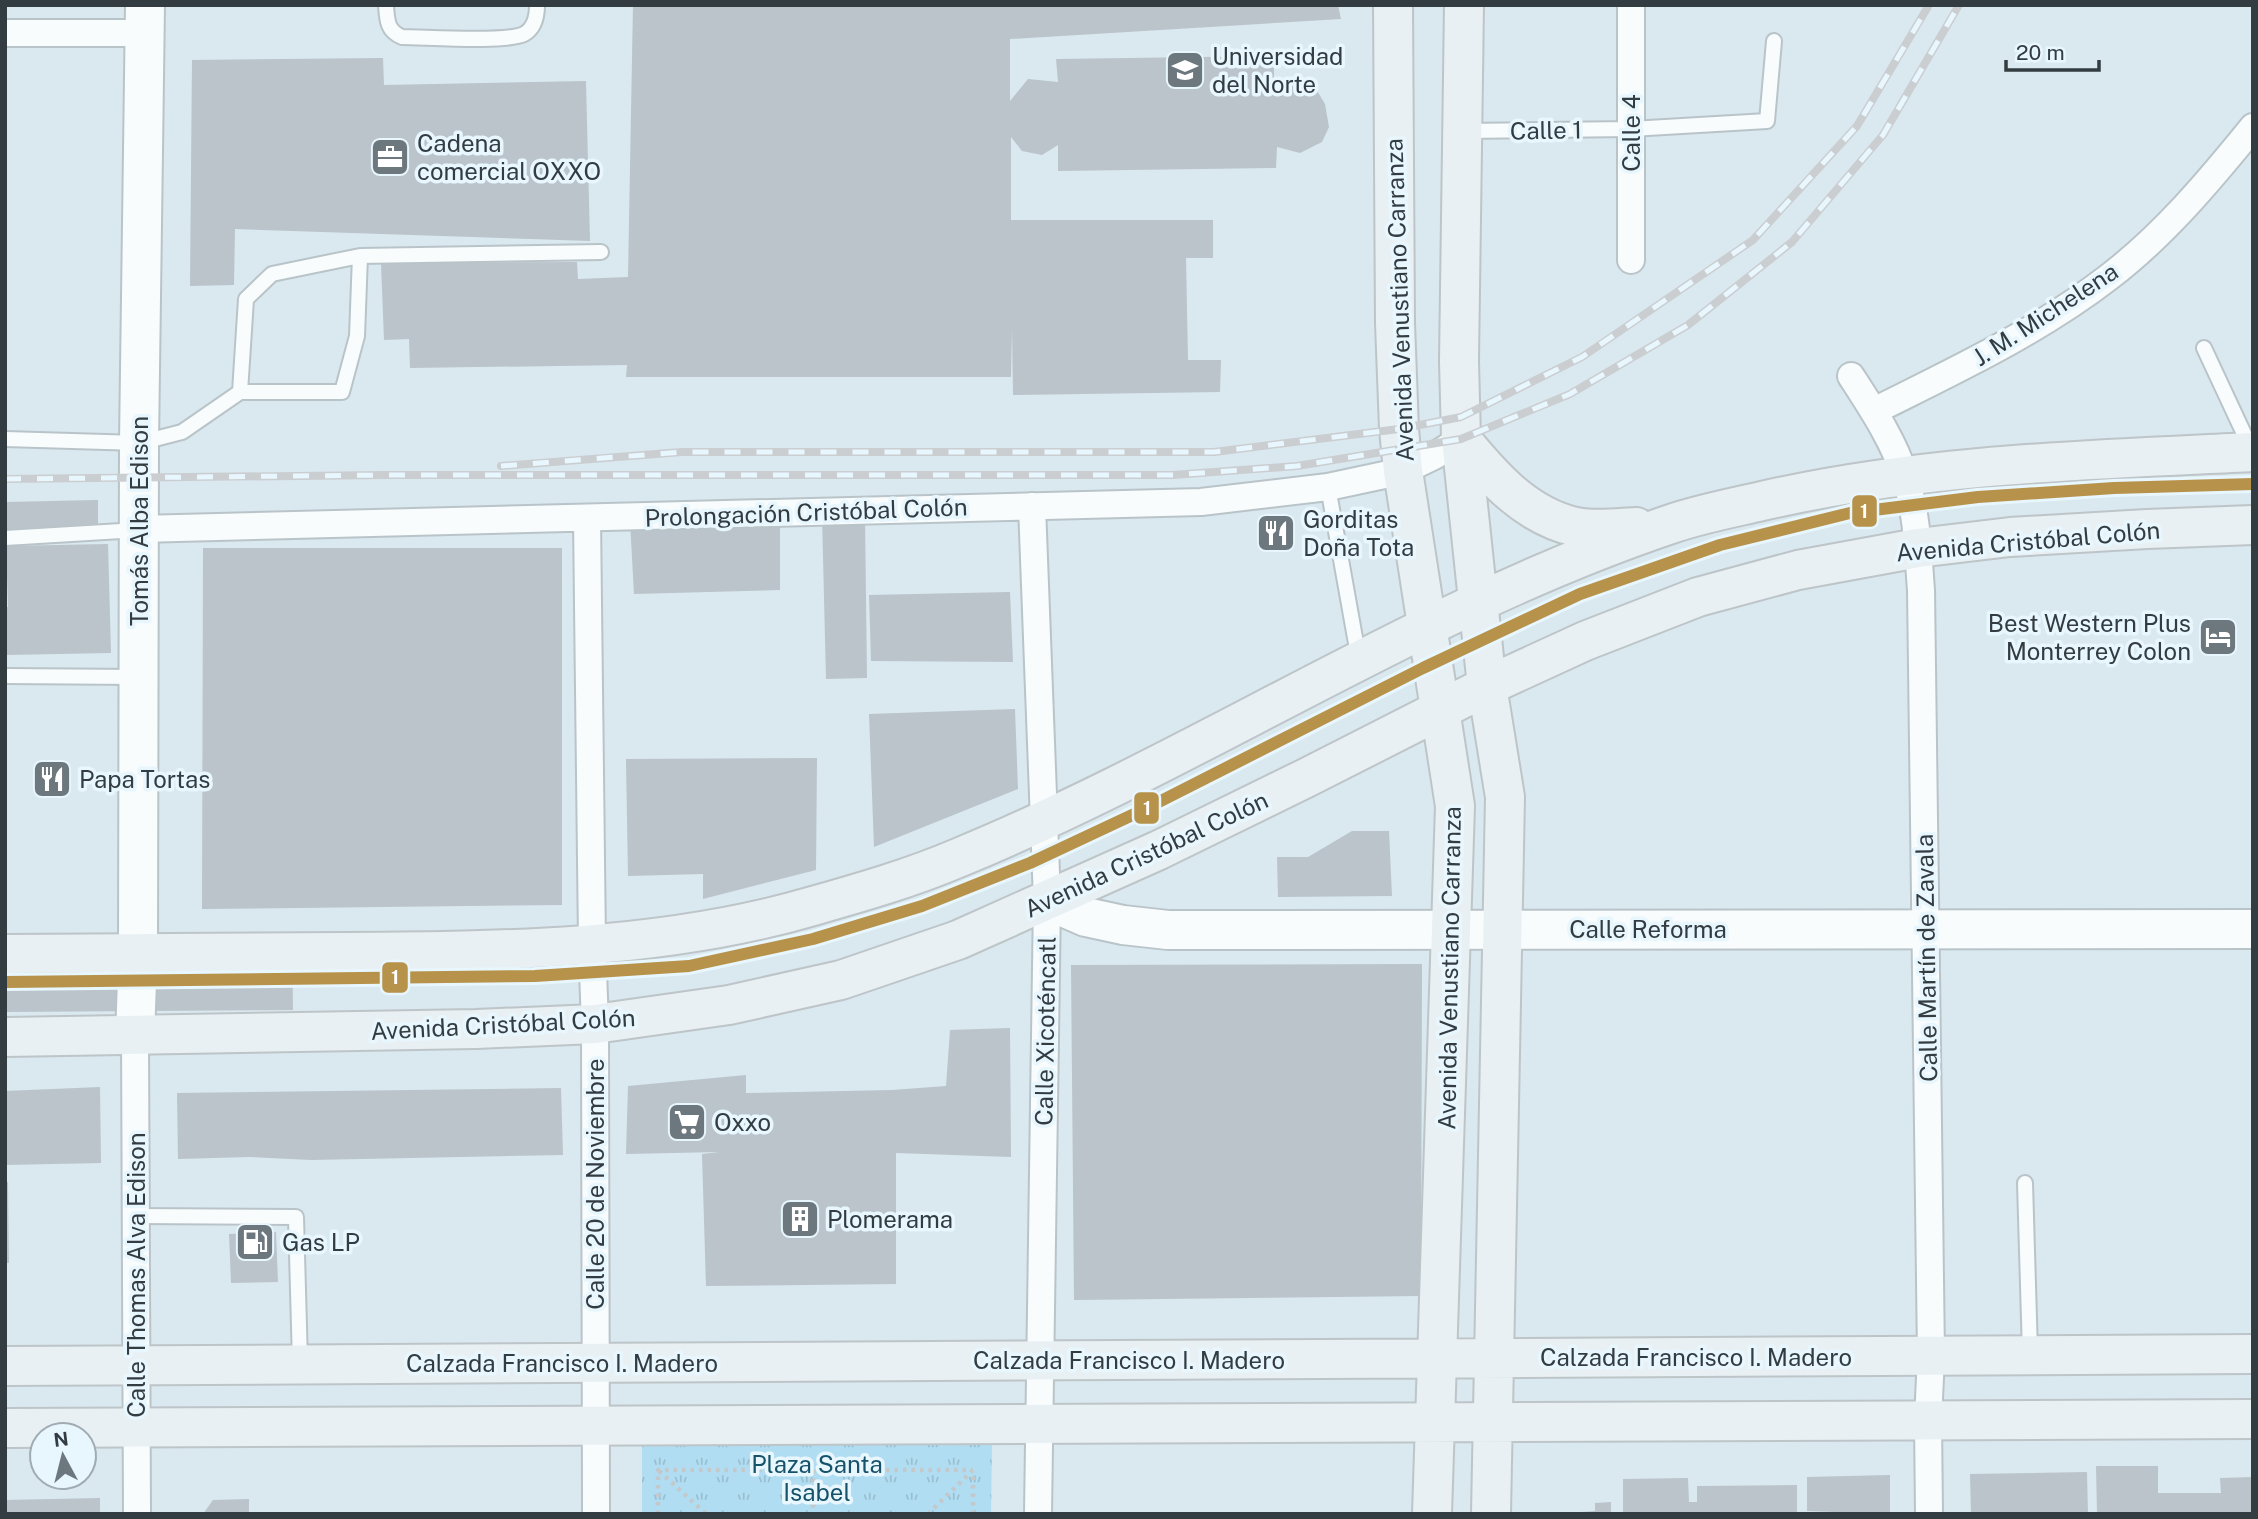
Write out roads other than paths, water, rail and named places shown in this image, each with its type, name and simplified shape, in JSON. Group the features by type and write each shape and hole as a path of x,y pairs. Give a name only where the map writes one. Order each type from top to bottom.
{"main road":[{"name":"Avenida Venustiano Carranza","path":"1393,5 1395,323 1399,429 1403,471 1455,806 1432,1514"},
{"path":"1464,5 1459,361 1461,439 1487,686 1505,797 1491,1514"},
{"path":"1461,439 1499,483 1549,519 1578,527 1605,529 1677,522"},
{"path":"5,954 505,950 592,944 739,924 806,908 954,860 1192,749 1478,602 1620,542 1677,522 1815,489 1905,475 2006,466 2253,452"},
{"name":"Avenida Cristóbal Colón","path":"5,1037 476,1029 595,1024 729,1005 841,980 958,940 1171,844 1487,686 1586,641 1698,597 1798,570 1918,548 2010,537 2253,525"},
{"name":"Calzada Francisco I. Madero","path":"5,1366 2253,1354"},
{"path":"5,1428 2253,1419"}],"street":[{"name":"Calle 4","path":"1631,5 1631,260"},
{"path":"5,33 145,19"},
{"name":"Tomás Alba Edison","path":"135,1036 138,953 139,443 145,19"},
{"name":"J. M. Michelena","path":"1874,411 1973,361 2050,317 2110,277 2165,226 2253,127"},
{"name":"Calle Martín de Zavala","path":"1851,376 1874,411 1905,475 1918,548 1921,603 1931,1356 1928,1420 1929,1514"},
{"name":"Prolongación Cristóbal Colón","path":"139,529 1200,502 1328,487 1403,471 1461,439"},
{"name":"Calle Xicoténcatl","path":"1032,506 1047,900 1038,1514"},
{"name":"Calle 20 de Noviembre","path":"587,519 595,1024 596,1514"},
{"name":"Calle Reforma","path":"1047,900 1086,917 1123,925 1168,930 2253,929"},
{"name":"Calle Thomas Alva Edison","path":"135,1036 137,1514"}],"lane":[{"path":"386,5 389,29 402,37 465,38 512,37 524,34 536,19 537,5"},
{"name":"Calle 1","path":"1462,131 1631,129 1767,121 1774,41"},
{"path":"240,391 246,299 272,274 360,256 601,252"},
{"path":"5,439 139,443 182,432 240,391 342,392 357,336 360,256"},
{"path":"2204,348 2253,452"},
{"path":"1328,487 1360,661"},
{"path":"5,538 139,529"},
{"path":"5,676 139,677"},
{"path":"2025,1183 2030,1355"},
{"path":"136,1216 296,1217 300,1364"}],"railway":[{"path":"501,466 682,452 1214,452 1399,429 1461,417 1582,357 1753,240 1857,126 1929,5"},
{"path":"5,479 386,475 1173,475 1297,466 1461,439 1570,394 1688,325 1792,242 1883,135 1959,5"}],"metro line":[{"name":"1","path":"5,982 535,976 689,966 813,939 922,906 1030,863 1143,810 1423,668 1580,594 1720,545 1850,513 1978,497 2114,488 2253,484"}],"place":[{"name":"Universidad del Norte","path":"1185,70"},
{"name":"Cadena comercial OXXO","path":"390,157"},
{"name":"Gorditas Doña Tota","path":"1276,533"},
{"name":"Best Western Plus Monterrey Colon","path":"2218,637"},
{"name":"Papa Tortas","path":"52,779"},
{"name":"Oxxo","path":"687,1122"},
{"name":"Plomerama","path":"800,1219"},
{"name":"Gas LP","path":"255,1242"}],"park label":[{"name":"Plaza Santa Isabel","path":"817,1478"}]}
